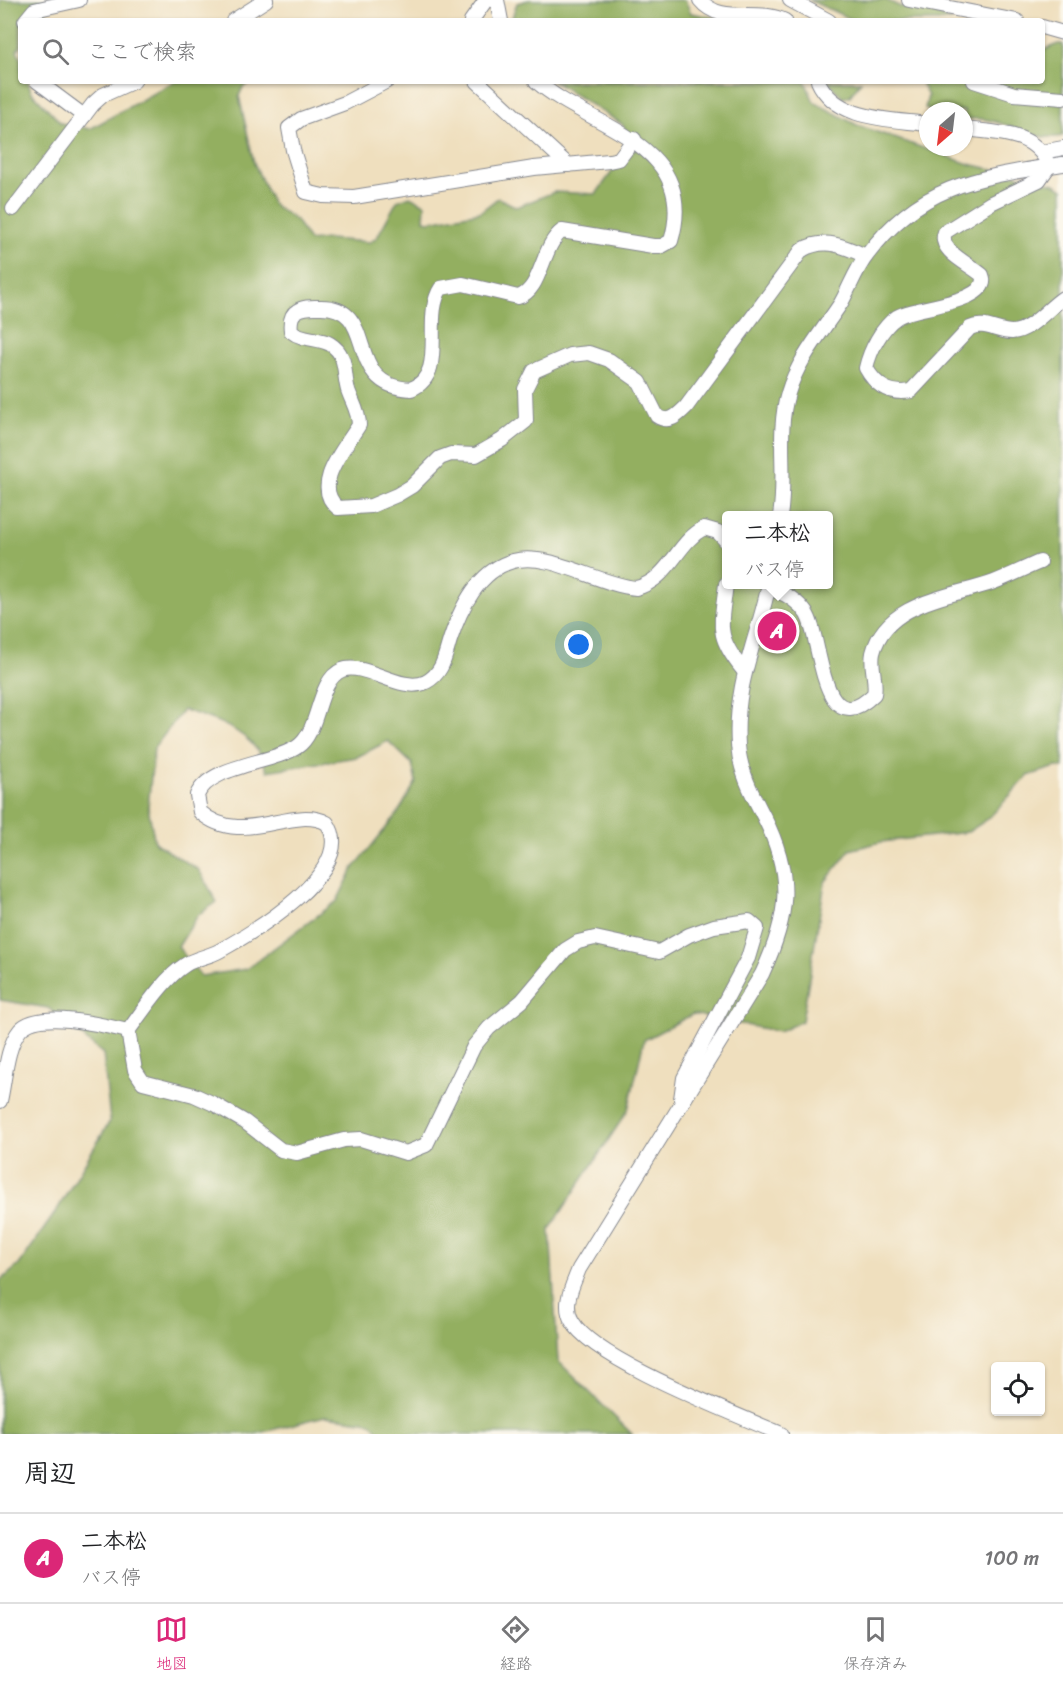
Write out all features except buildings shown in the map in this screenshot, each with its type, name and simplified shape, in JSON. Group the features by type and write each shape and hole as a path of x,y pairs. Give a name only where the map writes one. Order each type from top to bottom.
{"street":[{"path":"27,18 34,10 79,0"},
{"path":"238,18 266,0"},
{"path":"473,18 486,0"},
{"path":"497,0 500,18"},
{"path":"700,0 718,14 767,15 776,18"},
{"path":"790,0 823,18"},
{"path":"909,0 1002,18"},
{"path":"1045,28 1063,33"},
{"path":"41,84 84,116"},
{"path":"13,209 84,116 103,95 127,84"},
{"path":"381,84 345,103 301,119 289,128 297,168 306,192 323,196 354,197 443,181 619,159 634,139"},
{"path":"480,84 568,165"},
{"path":"539,84 551,94 644,146 657,162 674,191 676,206 671,241 662,246 653,246 562,231 546,251 532,286 524,296 518,297 463,284 441,288 432,310 430,373 425,382 418,387 402,389 371,372 357,327 344,312 324,307 303,308 295,312 290,321 291,331 301,338 330,344 341,354 346,370 346,386 359,416 359,425 330,472 328,485 330,502 338,508 370,506 412,486 440,458 451,454 476,455 502,440 526,421 525,389 534,371 570,355 589,354 609,360 640,382 657,416 668,420 676,417 686,407 802,250 824,242 844,246 866,256"},
{"path":"820,84 833,99 850,110 864,115 919,123"},
{"path":"983,84 1014,94 1063,98"},
{"path":"973,130 1024,138 1056,165"},
{"path":"1042,152 1063,147"},
{"path":"780,511 783,420 788,393 798,369 841,303 866,256 894,224 921,204 946,190 976,178 1056,165"},
{"path":"1056,165 1039,180 991,202 945,232 942,239 945,247 982,275 983,283 978,291 966,298 919,308 896,317 878,339 866,368 871,378 884,388 902,393 911,391 970,328 982,325 1012,332 1022,330 1063,298"},
{"path":"128,1031 185,964 217,952 285,908 315,880 331,855 332,830 322,820 302,819 255,828 231,826 210,819 200,812 197,795 205,783 216,777 281,755 300,745 312,726 328,684 338,673 353,669 408,684 421,684 431,679 440,670 459,615 473,591 483,579 506,563 534,559 608,582 636,588 647,585 662,573 688,540 704,528 718,532 722,536"},
{"path":"776,589 796,602 807,614 828,690 836,702 847,708 860,704 874,694 873,654 879,639 903,613 923,603 994,582 1040,562"},
{"path":"726,589 721,635 729,652 743,670"},
{"path":"768,589 743,670 738,699 738,744 740,764 748,786 781,854 784,911 778,939 762,974 579,1269 568,1304 571,1320 590,1342 640,1371 781,1434"},
{"path":"128,1031 135,1070 143,1082 214,1104 244,1122 281,1150 297,1153 344,1140 361,1139 406,1153 426,1145 474,1046 489,1028 522,1001 570,946 595,938 659,952 689,935 714,926 749,921 757,928 756,937 748,958 684,1078 680,1104"},
{"path":"0,1101 14,1043 20,1030 30,1022 99,1023 128,1031"}],"green space":[{"path":"0,0 48,0 45,18 18,18 18,84 29,84 31,91 61,123 90,129 170,84 248,84 243,87 239,96 254,163 273,205 296,220 309,241 327,239 370,242 377,237 397,201 410,196 425,204 424,220 430,221 480,212 498,198 517,207 554,192 596,194 617,165 636,148 622,124 558,84 806,84 814,102 857,125 919,147 919,156 946,156 969,164 1055,184 1063,189 1063,768 1056,767 1028,776 988,819 968,832 881,842 850,850 825,882 802,1021 779,1032 693,1014 644,1040 628,1110 550,1229 558,1361 632,1434 383,1434 370,1422 325,1416 256,1434 0,1434 0,1281 19,1265 57,1210 110,1121 103,1054 48,1008 0,1000","holes":["183,710 213,720 242,735 257,750 267,771 357,757 388,741 412,764 416,782 398,813 353,869 337,901 246,969 201,976 178,947 198,915 217,902 199,870 155,843 148,807 154,748"]},
{"path":"529,0 685,0 691,13 717,18 512,18 517,3"},
{"path":"809,0 886,0 901,7 933,12 946,18 848,18"},
{"path":"1063,44 1063,136 1042,137 998,122 973,119 973,102 926,102 928,96 922,85 922,84 1045,84 1045,50"},
{"path":"830,84 859,84 850,96 843,98"}],"place":[{"name":"二本松","path":"777,631"}]}
